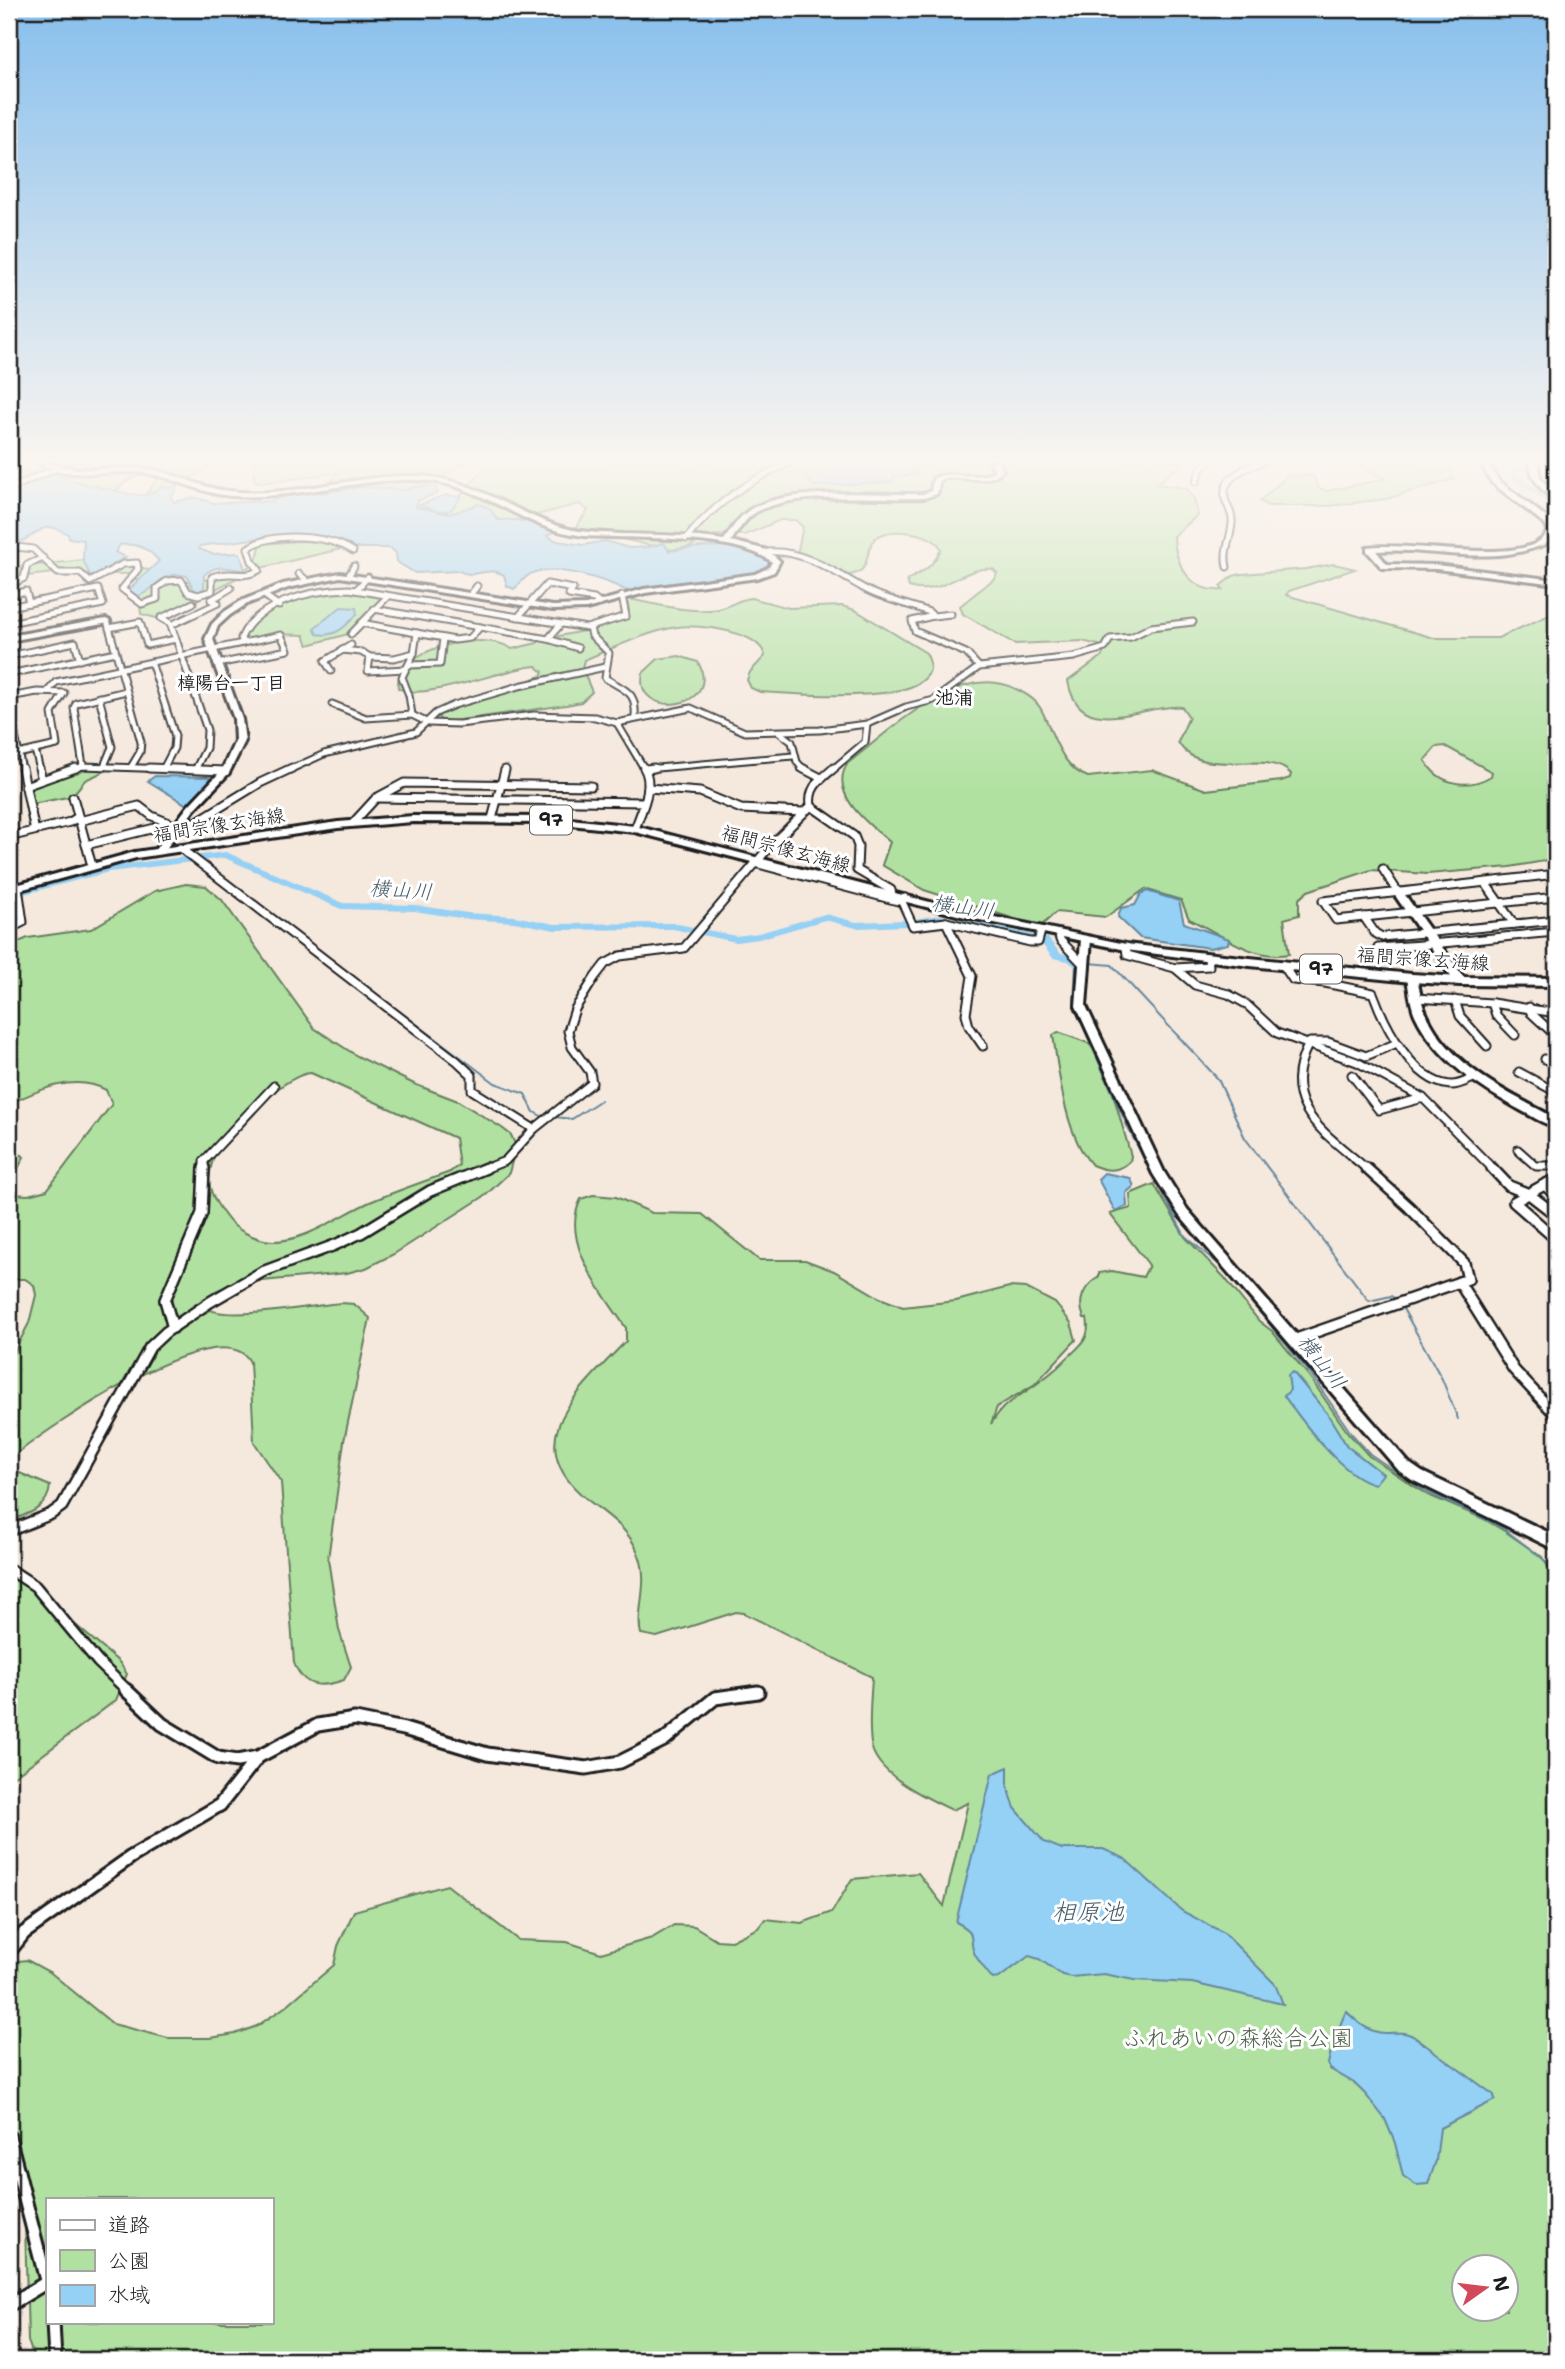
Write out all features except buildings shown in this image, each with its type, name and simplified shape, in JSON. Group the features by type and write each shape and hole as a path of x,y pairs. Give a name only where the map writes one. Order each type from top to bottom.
{"street":[{"path":"9,586 22,580 24,573"},
{"path":"58,573 80,573 90,582 99,580 110,573"},
{"path":"135,573 121,589 144,605 157,599 157,588 171,579 181,580 188,592 198,595 212,591 212,577 218,573"},
{"path":"159,851 174,825 226,771 237,752 240,732 212,650 210,633 221,617 236,606 302,577 334,573"},
{"path":"363,573 456,592 474,590 530,604 568,608 644,591 765,573"},
{"path":"839,573 863,588 933,616"},
{"path":"1480,573 1556,582"},
{"path":"356,590 369,574"},
{"path":"518,617 547,584 573,589 569,595 594,599 599,603"},
{"path":"171,625 218,603 211,600 231,587"},
{"path":"9,607 98,589 103,604 10,622 12,639 107,624 140,622 148,645 176,639"},
{"path":"243,643 241,633 249,621 279,606 329,589 356,590 590,628 626,616 622,596"},
{"path":"9,595 26,591 29,603"},
{"path":"444,605 456,592"},
{"path":"264,595 279,606"},
{"path":"351,634 388,596"},
{"path":"37,601 41,616"},
{"path":"195,770 206,748 207,730 171,625 161,618 190,601 205,610"},
{"path":"374,609 548,639 578,648"},
{"path":"456,623 469,609"},
{"path":"951,614 914,620 911,625 919,634 966,653 979,667"},
{"path":"332,704 366,718 412,715 428,723 469,724 525,716 556,715 617,723 691,708 745,732 779,732 867,724 906,707 938,699 944,690 979,667 1074,657 1105,648 1110,639 1131,637 1148,628 1193,622"},
{"path":"107,624 141,742 140,752 131,767"},
{"path":"361,624 443,638 470,638 480,627"},
{"path":"548,639 561,625"},
{"path":"590,628 594,639 607,649 609,657 605,678 633,695 636,702 635,718"},
{"path":"412,715 409,695 402,680 414,653 417,633"},
{"path":"47,692 56,682 281,635 288,650 217,664"},
{"path":"370,657 368,671 440,664 443,638"},
{"path":"9,656 75,642 80,660"},
{"path":"331,671 325,661 351,645"},
{"path":"342,650 361,652 370,657 394,658 414,653"},
{"path":"9,674 116,652"},
{"path":"151,662 175,736 174,748 163,769"},
{"path":"86,845 202,819 260,783 324,754 416,733 436,713 454,705 519,686 606,667"},
{"path":"83,766 74,709 78,701 126,691"},
{"path":"9,697 47,692 64,693 52,713 57,745 9,756"},
{"path":"99,697 112,747 104,766"},
{"path":"9,706 34,827"},
{"path":"617,723 646,769 648,788 635,829"},
{"path":"811,806 810,792 821,778 865,742 867,724"},
{"path":"779,732 792,742 793,756 805,772 821,778"},
{"path":"35,750 42,780"},
{"path":"646,769 793,756"},
{"path":"25,786 83,766 226,771"},
{"path":"492,819 505,770"},
{"path":"353,823 376,798 404,783 591,786"},
{"path":"648,788 701,792 741,809 803,812"},
{"path":"73,797 92,866"},
{"path":"376,798 644,802"},
{"path":"9,835 34,827 139,806 174,825"},
{"path":"9,1531 51,1514 62,1506 150,1347 173,1328 210,1302 262,1272 335,1245 361,1233 430,1191 505,1161 534,1129 592,1083 589,1070 569,1043 568,1035 574,1008 606,961 622,955 672,952 684,948 700,933 757,862 811,806"},
{"path":"811,806 853,835 858,844 855,864 857,870 891,890 892,895"},
{"path":"9,835 79,819"},
{"name":"福間宗像玄海線","path":"14,888 159,851 353,823 413,819 552,820 635,829 904,900 1126,947 1412,978 1556,982"},
{"path":"180,848 457,1061 472,1075 472,1090 534,1129"},
{"path":"757,862 904,900 913,926 946,922 1030,942 1038,942 1041,931"},
{"path":"1383,869 1460,981"},
{"path":"1556,874 1323,901 1336,920 1556,897"},
{"path":"1486,884 1514,924"},
{"path":"9,929 23,922 14,888"},
{"path":"1364,917 1375,933 1382,937 1556,920"},
{"path":"946,922 959,942 962,956 973,978 966,1014 968,1025 984,1046"},
{"path":"1378,948 1434,946 1556,932"},
{"path":"1059,934 1060,940 1083,965"},
{"path":"1086,939 1081,1006 1169,1194 1404,1467 1417,1476 1556,1543"},
{"path":"1126,947 1127,955 1175,968 1209,966 1208,958"},
{"path":"1283,965 1293,980 1373,993 1384,1023 1397,1043 1433,1080 1452,1086 1476,1077"},
{"path":"1175,968 1195,985 1237,998 1258,1013 1277,1033 1357,1062 1423,1098 1509,1186 1529,1194 1556,1215"},
{"path":"1412,978 1422,1016 1434,1035 1476,1077 1511,1100 1556,1123"},
{"path":"1416,998 1492,1003 1556,1013"},
{"path":"1455,1000 1460,1016 1487,1046"},
{"path":"1492,1003 1496,1015 1515,1035"},
{"path":"1529,1007 1531,1013 1556,1036"},
{"path":"1304,1043 1328,1042 1366,1056 1397,1043"},
{"path":"1293,1340 1468,1279 1464,1263 1409,1207 1307,1116 1297,1085 1304,1043"},
{"path":"1545,1059 1556,1064"},
{"path":"1518,1072 1556,1092"},
{"path":"1352,1075 1379,1110 1423,1098"},
{"path":"173,1328 165,1300 202,1213 204,1161 274,1086"},
{"path":"1518,1150 1536,1166 1556,1166"},
{"path":"1556,1180 1514,1202 1556,1239"},
{"path":"1545,1185 1556,1194"},
{"path":"1459,1282 1514,1370 1556,1415"},
{"path":"9,1569 35,1586 98,1662 162,1724 218,1758 237,1761 258,1757 318,1725 355,1719 404,1729 487,1754 586,1768 620,1762 664,1740 715,1698 758,1692"},
{"path":"9,1952 24,1933 131,1857 220,1805 258,1757"},
{"path":"9,2137 46,2279"},
{"path":"9,2305 46,2284"},
{"path":"53,2324 55,2360"}],"green space":[{"path":"9,573 154,573 176,581 201,581 247,573 204,595 183,611 156,618 141,614 137,580 128,574 54,573 9,578"},
{"path":"830,573 858,573 849,575"},
{"path":"971,573 932,588 909,587 907,580 918,574"},
{"path":"997,573 1185,573 1202,587 1223,590 1220,586 1233,576 1242,574 1344,573 1289,591 1286,595 1434,638 1498,638 1556,612 1556,859 1510,867 1428,874 1371,870 1308,891 1299,899 1299,915 1284,919 1289,954 1276,955 1250,950 1237,944 1189,919 1181,900 1145,889 1106,917 1056,912 1040,927 924,890 882,865 890,842 853,807 843,786 843,774 848,763 904,718 949,691 972,684 994,683 1016,689 1028,696 1041,708 1065,759 1079,773 1088,777 1152,770 1206,790 1281,781 1290,778 1291,774 1267,763 1217,763 1188,754 1178,742 1189,717 1182,707 1115,716 1099,716 1085,711 1074,700 1068,681 1101,657 1103,654 1099,645 1082,641 1015,644 963,614 960,606 995,578","holes":["1445,746 1492,772 1491,776 1473,783 1454,783 1438,775 1425,760 1436,747"]},
{"path":"337,589 385,597 348,634 308,645 304,635 278,634 244,641 245,628 266,614 300,599"},
{"path":"751,598 789,608 842,606 855,610 926,653 929,671 918,684 895,691 865,695 760,692 751,688 747,680 750,672 765,656 761,647 752,640 727,631 687,626 654,633 584,660 582,668 592,692 581,702 452,721 443,722 439,718 439,715 446,712 541,676 543,672 536,666 444,688 410,691 398,688 400,674 410,662 443,646 482,641 499,643 512,649 593,629 629,617 628,599 674,608 708,610 723,608"},
{"path":"679,656 698,662 703,678 699,691 676,704 662,703 651,698 643,688 643,673 658,659"},
{"path":"83,767 112,768 85,780 72,796 32,804 29,790 33,786"},
{"path":"186,884 206,886 222,900 314,1028 357,1056 414,1084 458,1101 502,1128 511,1135 516,1146 509,1173 486,1195 394,1254 366,1268 347,1273 242,1283 215,1291 207,1302 207,1308 232,1313 354,1304 370,1318 344,1441 328,1559 339,1630 351,1667 344,1680 335,1683 314,1684 303,1677 294,1663 281,1482 254,1442 250,1362 233,1349 206,1350 171,1361 95,1401 32,1442 14,1456 15,1471 50,1486 48,1494 36,1510 9,1521 9,1362 29,1323 36,1295 34,1285 25,1279 9,1279 9,1153 24,1157 10,1184 11,1194 28,1195 47,1190 112,1104 106,1090 94,1085 69,1083 44,1089 9,1104 9,946 28,938 91,929 155,891","holes":["311,1073 455,1138 459,1165 450,1172 370,1202 310,1233 285,1240 259,1239 235,1226 217,1204 209,1184 216,1152 236,1125 275,1091 288,1082"]},
{"path":"1058,1032 1088,1043 1103,1059 1131,1156 1130,1161 1121,1168 1107,1170 1092,1165 1075,1138 1058,1068 1053,1035"},
{"name":"ふれあいの森総合公園","path":"1154,1184 1185,1237 1224,1277 1259,1321 1272,1331 1309,1376 1348,1433 1369,1456 1426,1494 1484,1519 1506,1532 1542,1557 1556,1579 1556,2360 35,2360 28,2341 25,2223 13,2131 9,2124 9,1962 27,1960 51,1973 113,2024 168,2038 210,2038 235,2034 257,2026 285,2007 334,1965 338,1946 354,1911 447,1885 518,1940 567,1942 601,1953 652,1938 674,1925 694,1926 717,1940 731,1941 758,1928 765,1919 802,1923 832,1912 852,1879 918,1873 944,1906 968,1803 952,1810 903,1784 881,1765 871,1743 872,1677 744,1613 736,1612 657,1637 641,1634 643,1576 635,1546 618,1524 567,1479 557,1458 556,1437 562,1417 590,1378 626,1341 626,1328 596,1283 580,1249 576,1215 581,1199 593,1195 616,1197 652,1213 702,1214 759,1260 805,1260 834,1271 880,1298 903,1307 956,1301 1009,1287 1026,1288 1055,1303 1071,1323 1076,1340 1035,1384 997,1407 991,1424 1005,1406 1048,1375 1082,1344 1088,1326 1087,1318 1084,1318 1082,1312 1081,1300 1085,1290 1099,1277 1099,1273 1112,1271 1143,1277 1149,1265 1110,1214 1131,1208 1130,1194"},
{"path":"9,1568 119,1662 127,1674 116,1700 9,1780"}],"water":[{"path":"147,573 207,573 204,575 204,588 198,592 187,576 177,575 162,580 144,594 130,595 130,589"},
{"path":"499,573 534,573 514,589 507,586 504,575"},
{"path":"571,573 755,573 627,591"},
{"path":"341,607 356,608 357,614 335,633 317,634 314,628"},
{"path":"155,776 211,777 208,785 187,805 148,781"},
{"path":"1147,891 1179,901 1184,923 1229,939 1228,944 1210,948 1140,938 1118,917 1121,908 1135,905 1141,894"},
{"path":"1104,1173 1130,1178 1134,1186 1126,1193 1127,1206 1115,1211 1098,1179"},
{"path":"1293,1372 1327,1413 1347,1446 1383,1474 1375,1484 1362,1479 1337,1460 1284,1396 1290,1390 1288,1375"},
{"name":"相原池","path":"1008,1767 1008,1787 1015,1808 1044,1842 1062,1849 1103,1849 1124,1858 1182,1911 1224,1933 1275,1984 1283,2004 1192,1983 1134,1980 1104,1974 1071,1977 1062,1975 1039,1959 1029,1956 999,1978 993,1979 974,1954 969,1931 956,1922 992,1774"},
{"path":"1346,2011 1359,2023 1374,2031 1413,2036 1494,2095 1495,2100 1440,2128 1436,2161 1428,2184 1416,2185 1403,2176 1395,2143 1385,2119 1354,2083 1330,2069 1328,2064 1333,2042"}],"waterway":[{"name":"横山川","path":"9,895 109,869 226,855 341,906 414,908 467,916 514,919 555,927 673,926 736,939 759,936 825,917 856,925 908,923 939,918 1044,940 1057,956 1071,958 1076,963"},
{"path":"330,959 495,1083 525,1094 534,1112 543,1117"},
{"name":"横山川","path":"1076,963 1074,1006 1129,1130 1185,1236 1223,1268 1310,1373 1351,1433 1370,1454 1423,1490 1503,1528 1556,1569"},
{"path":"1089,963 1112,965 1218,1079 1245,1138 1369,1301 1391,1296 1398,1300"},
{"path":"555,1117 572,1119 601,1100"},
{"path":"1401,1305 1442,1379 1458,1419"}],"district":[{"name":"樟陽台一丁目","path":"231,683"},
{"name":"池浦","path":"954,697"}]}
